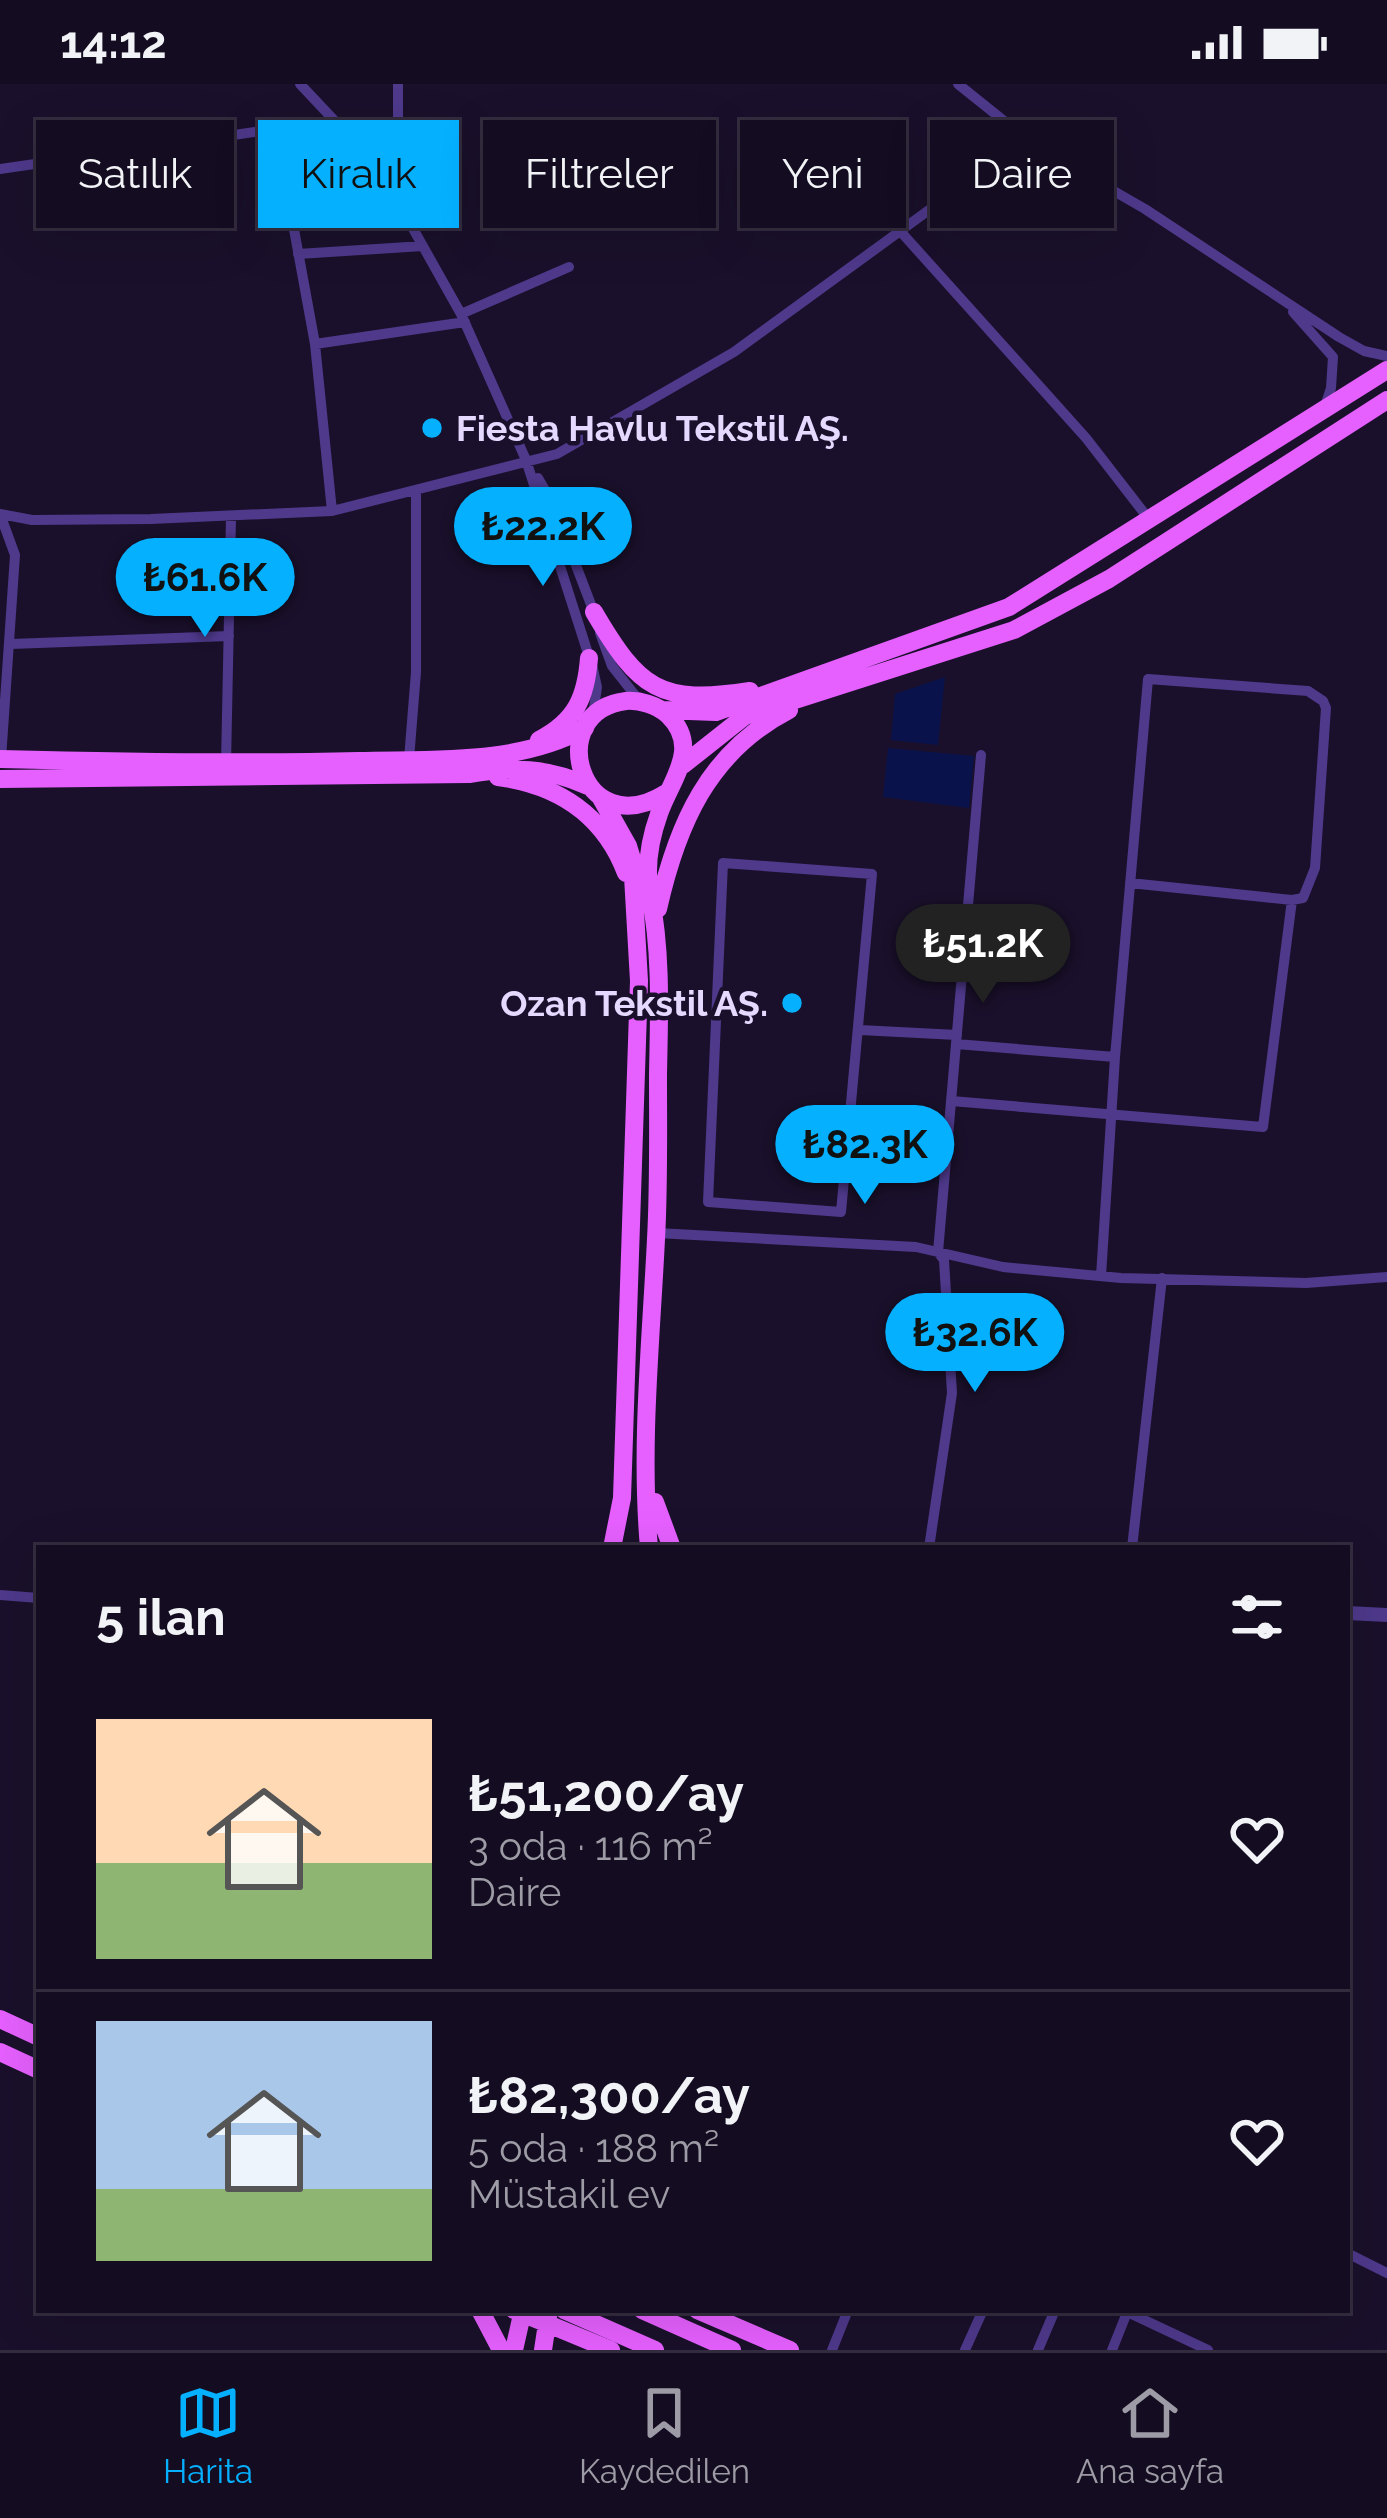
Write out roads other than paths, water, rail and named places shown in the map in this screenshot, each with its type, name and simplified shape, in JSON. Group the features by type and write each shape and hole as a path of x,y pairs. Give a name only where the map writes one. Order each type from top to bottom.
{"main road":[{"path":"1,759 226,764 409,759 551,745 619,702 716,712 778,686 1010,607 1387,370"},
{"path":"649,1545 645,1453 657,1233 659,985 648,859 666,794 683,765 745,716 1014,630 1109,580 1387,400"},
{"path":"595,613 624,660 650,684 707,698 778,686"},
{"path":"515,752 554,733 575,713 587,688 590,658"},
{"path":"655,920 679,831 724,758 756,730 822,693"},
{"path":"650,706 678,729 683,765"},
{"path":"588,723 578,753 628,846 639,981 622,1498 614,1545"},
{"path":"0,778 470,774 539,769 634,807 666,794"},
{"path":"470,774 533,782 567,797 610,841 634,898"},
{"path":"645,1453 657,1514 671,1545"},
{"path":"600,1545 622,1498"},
{"path":"0,2018 36,2032"},
{"path":"0,2052 36,2069"},
{"path":"482,2313 501,2350"},
{"path":"514,2350 520,2313"},
{"path":"571,2313 655,2350"},
{"path":"543,2350 549,2318 604,2349 611,2313"},
{"path":"649,2313 732,2350"},
{"path":"704,2313 790,2350"}],"street":[{"path":"300,84 333,120"},
{"path":"398,84 398,117 415,232"},
{"path":"958,84 1001,120"},
{"path":"0,169 258,132"},
{"path":"1114,191 1364,351 1387,356"},
{"path":"0,514 32,520 231,518 332,511 556,454 734,352 930,211"},
{"path":"294,228 315,344 332,511"},
{"path":"413,228 463,318 526,460 597,687 588,723"},
{"path":"902,232 1086,438 1148,518"},
{"path":"298,254 423,246"},
{"path":"315,344 463,318 569,267"},
{"path":"1283,301 1333,357 1323,412"},
{"path":"526,460 551,500 612,666 650,706"},
{"path":"409,759 416,672 416,491"},
{"path":"0,514 15,556 1,759"},
{"path":"226,764 231,518"},
{"path":"11,644 229,636"},
{"path":"1101,1276 1115,1057 1130,883 1148,680 1308,691 1323,700 1327,708 1315,868 1304,898 1130,883"},
{"path":"928,1545 952,1393 944,1260 938,1252 981,755"},
{"path":"838,1243 860,1030 872,874 723,862 709,1202 841,1212"},
{"path":"951,1101 1263,1127 1292,900"},
{"path":"860,1030 1115,1057"},
{"path":"657,1233 916,1247 1003,1267 1101,1276 1319,1283 1387,1277"},
{"path":"1132,1545 1162,1278"},
{"path":"0,1595 36,1598"},
{"path":"1350,1613 1387,1616"},
{"path":"1350,2254 1387,2273"},
{"path":"832,2350 847,2313"},
{"path":"965,2350 982,2313"},
{"path":"1039,2350 1054,2313"},
{"path":"1112,2350 1125,2313"},
{"path":"1130,2313 1208,2350"}],"place":[{"name":"Fiesta Havlu Tekstil AŞ.","path":"432,428"},
{"name":"Ozan Tekstil AŞ.","path":"792,1003"}]}
